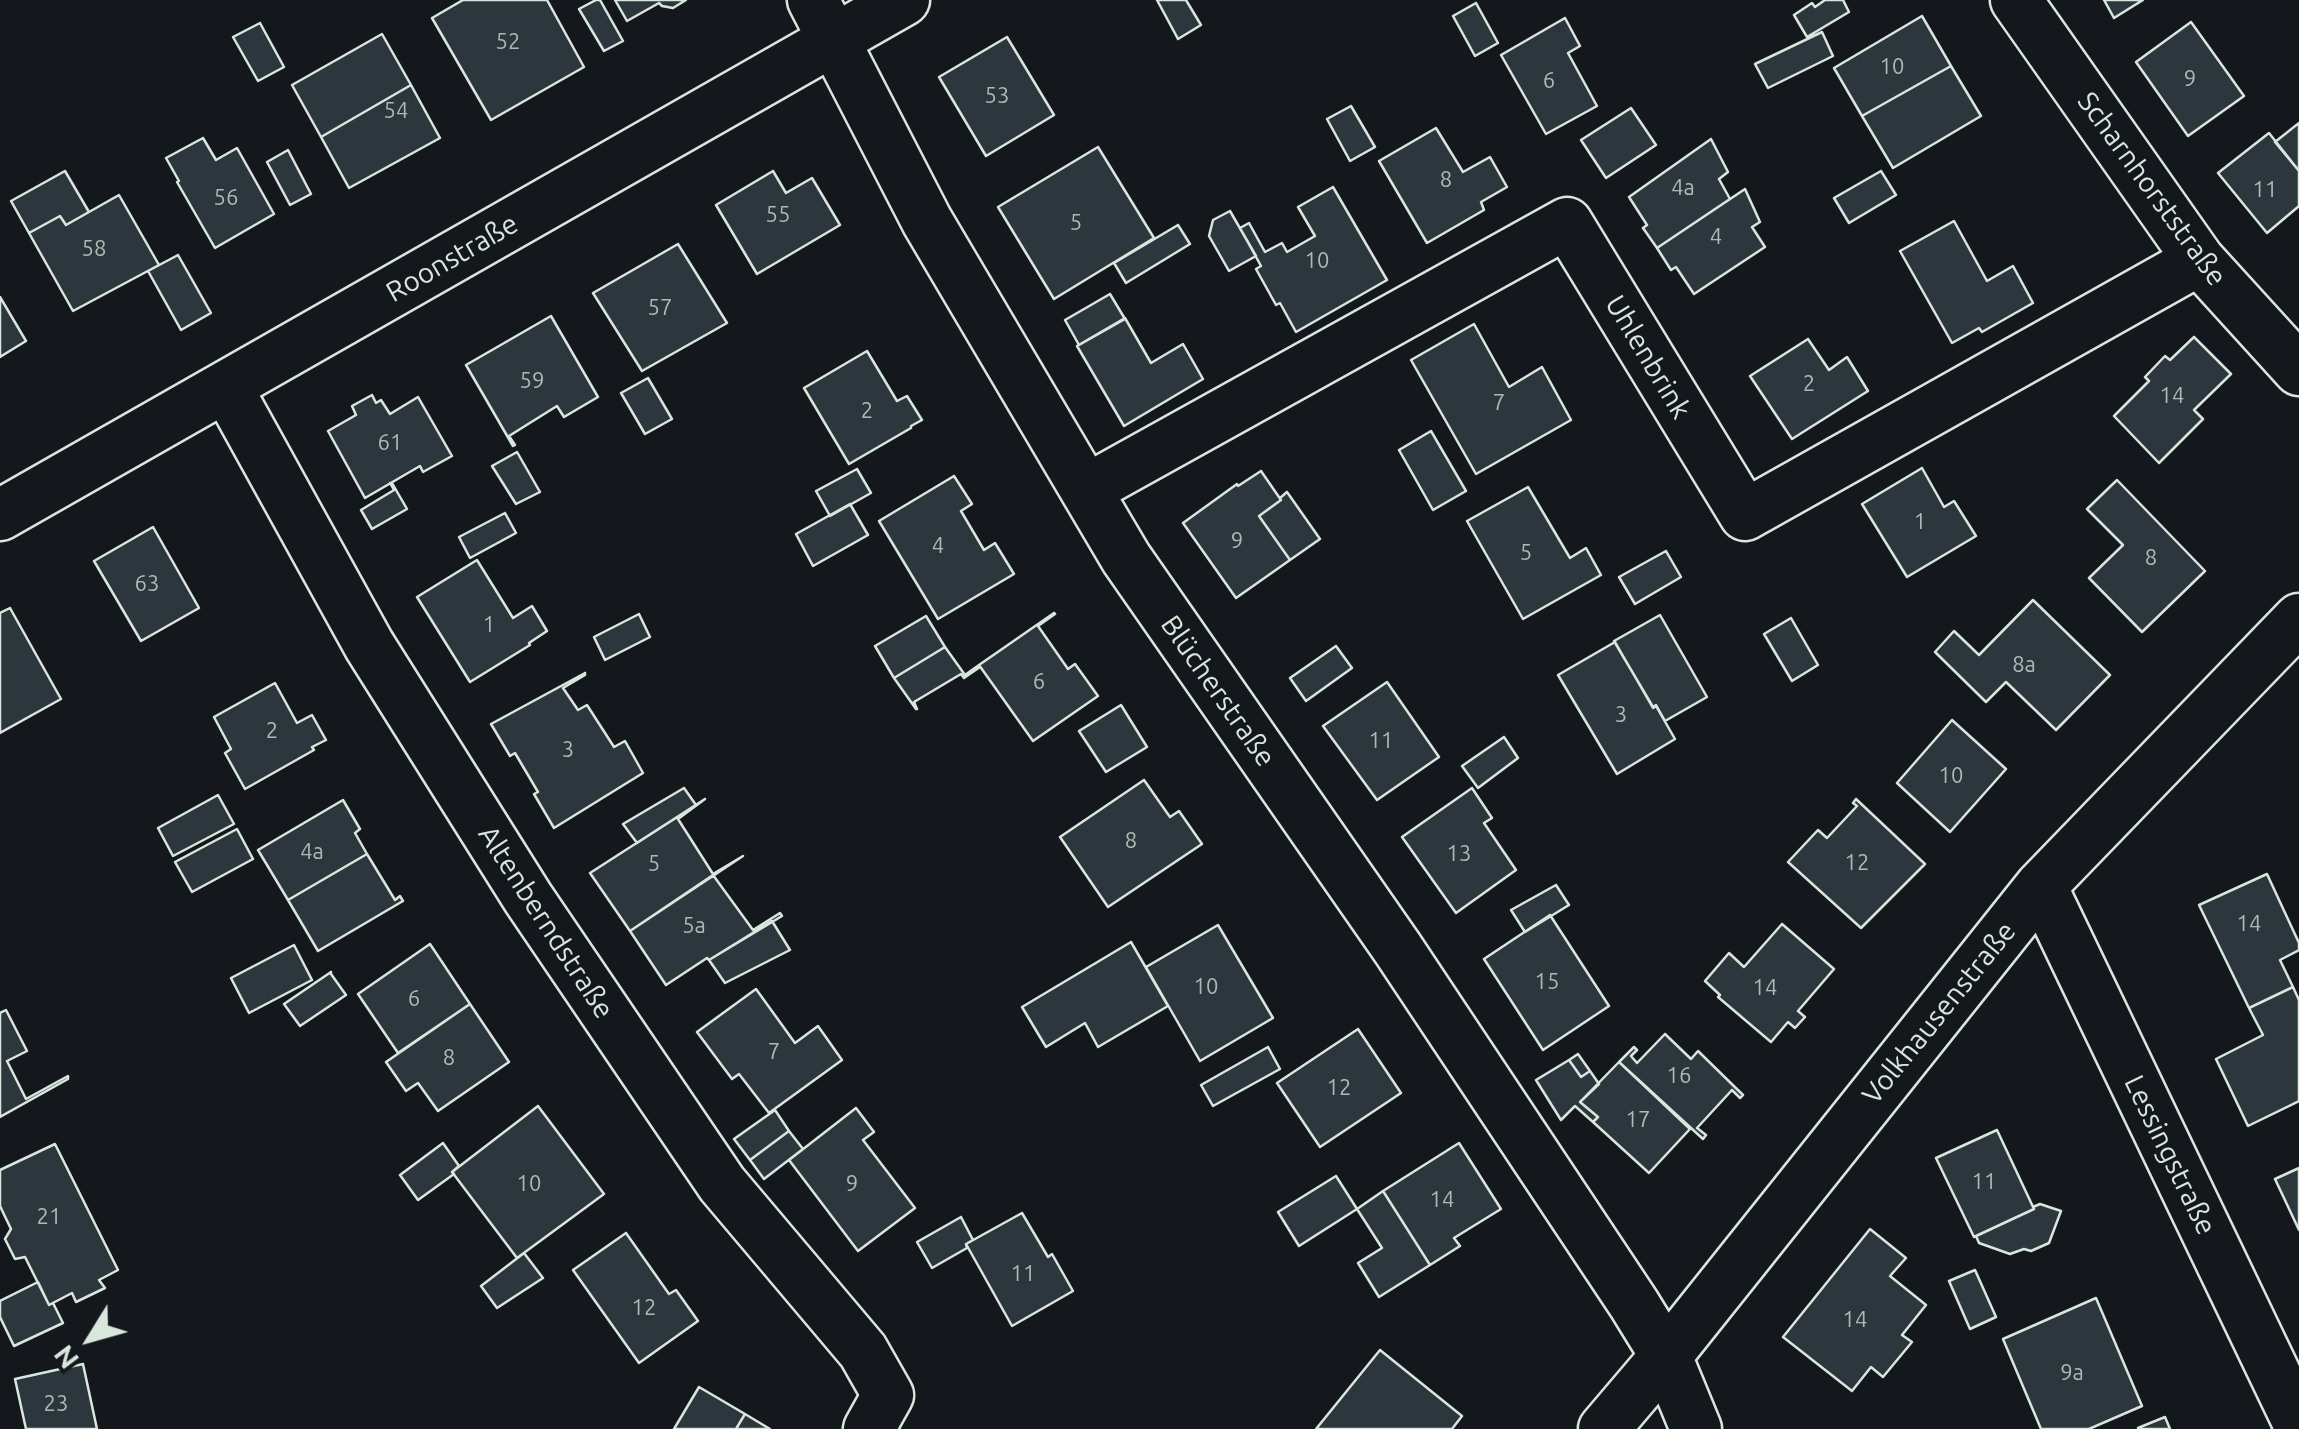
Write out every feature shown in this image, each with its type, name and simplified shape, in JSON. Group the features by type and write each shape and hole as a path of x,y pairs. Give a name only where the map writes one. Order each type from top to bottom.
{"street":[{"name":"Roonstraße","path":"0,515 227,388 823,20 904,0"},
{"name":"Scharnhorststraße","path":"2016,0 2199,260 2299,370"},
{"name":"Blücherstraße","path":"823,20 927,221 1126,558 1398,948 1634,1304 1666,1356 1696,1429"},
{"name":"Uhlenbrink","path":"1086,490 1567,223 1745,515 2199,260"},
{"name":"Altenberndstraße","path":"227,388 369,645 528,898 722,1184 864,1351 888,1395 869,1429"},
{"name":"Volkhausenstraße","path":"1604,1429 2041,886 2299,618"},
{"name":"Lessingstraße","path":"2041,886 2299,1424"}],"building":[{"path":"463,0 547,0 584,67 491,120 432,18"},
{"path":"600,0 623,41 604,51 579,9"},
{"path":"615,0 686,0 673,8 659,3 627,21"},
{"path":"1157,0 1186,0 1201,25 1178,39"},
{"path":"1825,0 1843,0 1849,12 1807,37 1794,15"},
{"path":"2104,0 2143,0 2114,18"},
{"path":"1476,3 1498,43 1475,56 1453,16"},
{"path":"1922,16 1951,66 1862,116 1834,68"},
{"path":"1565,18 1580,46 1568,53 1597,106 1546,134 1501,55"},
{"path":"2191,22 2244,96 2188,136 2136,62"},
{"path":"260,23 284,67 258,81 233,37"},
{"path":"1822,32 1833,56 1768,88 1755,64"},
{"path":"382,34 411,85 321,137 292,85"},
{"path":"1007,37 1054,115 986,156 939,77"},
{"path":"1951,66 1981,116 1893,168 1862,116"},
{"path":"411,85 440,138 349,188 321,137"},
{"path":"1351,106 1375,147 1350,161 1327,119"},
{"path":"1631,108 1656,145 1606,178 1581,140"},
{"path":"2299,123 2299,171 2275,142"},
{"path":"1436,128 1463,172 1490,157 1507,187 1481,202 1484,210 1427,243 1379,161"},
{"path":"2269,133 2299,171 2299,206 2267,233 2218,173"},
{"path":"203,138 216,160 237,148 274,214 215,248 166,158"},
{"path":"1711,139 1728,172 1719,179 1730,199 1657,248 1629,197"},
{"path":"1098,147 1154,238 1054,299 998,207"},
{"path":"288,150 311,194 290,205 267,162"},
{"path":"65,171 89,212 66,225 60,216 29,233 11,201"},
{"path":"773,171 786,193 812,178 840,225 757,274 716,205"},
{"path":"1881,171 1896,195 1849,223 1834,198"},
{"path":"1333,187 1387,280 1296,332 1256,269 1261,266 1240,228 1249,223 1265,252 1282,243 1287,252 1315,236 1298,207"},
{"path":"1745,189 1760,222 1752,227 1765,247 1694,294 1657,248"},
{"path":"119,195 159,265 73,311 29,233 60,216 66,225"},
{"path":"1230,211 1256,256 1229,271 1209,236 1213,220"},
{"path":"1954,221 1987,281 2013,266 2033,303 1982,332 1979,328 1952,343 1900,251"},
{"path":"1178,225 1190,244 1126,283 1114,263"},
{"path":"678,244 727,323 642,371 593,293"},
{"path":"178,255 211,313 181,330 148,271"},
{"path":"1110,294 1125,319 1079,345 1065,320"},
{"path":"0,297 26,341 0,357"},
{"path":"551,316 598,397 564,417 557,406 509,436 513,446 466,365"},
{"path":"1125,318 1151,363 1183,344 1203,379 1124,426 1077,346"},
{"path":"1474,324 1509,387 1542,367 1571,420 1476,474 1411,360"},
{"path":"2194,337 2231,374 2194,410 2203,419 2159,463 2114,416 2149,381 2145,377 2165,356 2170,360"},
{"path":"1808,339 1829,370 1847,357 1868,391 1792,439 1750,376"},
{"path":"867,351 897,401 907,396 922,420 849,464 804,388"},
{"path":"648,378 672,419 645,434 621,393"},
{"path":"372,395 376,403 381,400 390,414 418,397 452,456 423,472 420,466 365,498 328,431 356,415 352,406"},
{"path":"1431,431 1466,491 1433,510 1399,450"},
{"path":"517,452 540,492 516,504 492,466"},
{"path":"1922,468 1944,507 1954,501 1976,536 1907,577 1862,504"},
{"path":"857,469 871,493 830,516 816,491"},
{"path":"1261,471 1281,500 1259,516 1290,560 1236,598 1183,523"},
{"path":"954,476 972,504 961,511 984,550 995,543 1014,574 938,619 879,521"},
{"path":"2117,480 2205,571 2142,632 2089,578 2123,545 2087,509"},
{"path":"390,483 407,509 372,529 361,510 394,490"},
{"path":"1528,487 1570,558 1586,548 1601,575 1523,619 1467,521"},
{"path":"1287,492 1320,539 1290,560 1259,516"},
{"path":"850,504 868,535 813,566 796,534"},
{"path":"505,513 516,533 470,558 459,537"},
{"path":"153,527 199,608 141,641 94,561"},
{"path":"1666,551 1681,577 1635,604 1619,577"},
{"path":"477,560 513,618 532,606 547,631 470,682 417,597"},
{"path":"2033,600 2110,675 2056,730 2006,682 1986,702 1935,652 1954,631 1979,655"},
{"path":"10,608 61,699 0,733 0,613"},
{"path":"1054,613 1038,626 1068,669 1075,664 1098,696 1033,741 979,665"},
{"path":"639,614 650,637 605,660 594,637"},
{"path":"1660,615 1707,697 1665,721 1614,641"},
{"path":"926,616 945,647 894,678 875,646"},
{"path":"1791,618 1818,665 1792,681 1764,634"},
{"path":"1615,642 1675,739 1617,774 1558,675"},
{"path":"1336,646 1352,668 1306,701 1290,678"},
{"path":"945,647 965,675 980,667 964,678 961,674 914,702 916,709 894,678"},
{"path":"585,673 563,688 578,710 587,705 614,747 625,741 643,773 554,828 515,753 510,756 491,724"},
{"path":"1387,682 1439,757 1377,800 1323,726"},
{"path":"275,683 297,723 312,715 326,740 245,789 225,753 231,749 214,717"},
{"path":"1121,705 1147,747 1106,772 1079,731"},
{"path":"1952,720 2006,769 1950,832 1897,783"},
{"path":"1504,737 1518,758 1478,788 1462,766"},
{"path":"1144,780 1170,817 1179,811 1202,844 1108,907 1060,837"},
{"path":"684,788 696,805 637,843 623,824"},
{"path":"1472,788 1492,818 1484,823 1516,870 1456,913 1402,837"},
{"path":"218,795 234,824 173,856 158,828"},
{"path":"705,799 678,819 713,874 743,856 630,931 590,873"},
{"path":"1856,799 1925,864 1861,928 1788,862 1818,830 1827,838 1857,806 1853,803"},
{"path":"343,800 360,829 355,833 367,854 288,900 258,850"},
{"path":"237,829 253,859 192,892 175,862"},
{"path":"367,854 395,900 400,896 403,901 318,951 288,900"},
{"path":"2267,874 2299,950 2280,960 2293,987 2249,1008 2199,905"},
{"path":"713,875 753,930 780,913 782,916 666,985 630,931"},
{"path":"1556,885 1569,905 1525,932 1511,910"},
{"path":"1550,915 1609,1006 1543,1050 1484,959"},
{"path":"772,921 790,950 725,983 709,960"},
{"path":"1782,924 1834,969 1798,1011 1805,1017 1795,1028 1788,1022 1771,1042 1705,981 1729,953 1744,967"},
{"path":"1218,925 1273,1018 1200,1061 1146,967"},
{"path":"1131,942 1168,1006 1098,1047 1085,1023 1046,1047 1022,1007"},
{"path":"430,944 470,1004 398,1053 358,994"},
{"path":"294,945 312,980 249,1013 231,978"},
{"path":"331,972 346,995 300,1026 284,1004"},
{"path":"2293,987 2299,1000 2299,1101 2248,1126 2216,1059 2263,1035 2249,1008"},
{"path":"756,989 795,1043 818,1026 842,1060 769,1113 739,1074 732,1079 697,1032"},
{"path":"470,1004 509,1062 438,1111 418,1083 406,1091 386,1062"},
{"path":"6,1010 27,1051 7,1061 26,1099 68,1079 0,1117 0,1013"},
{"path":"1358,1029 1401,1093 1320,1147 1277,1083"},
{"path":"1665,1034 1691,1059 1698,1051 1743,1095 1740,1098 1732,1090 1697,1128 1706,1135 1703,1139 1619,1062 1634,1047 1637,1050 1631,1056 1637,1063"},
{"path":"1268,1047 1280,1069 1213,1106 1201,1085"},
{"path":"1578,1054 1590,1071 1581,1077 1569,1060"},
{"path":"1569,1060 1581,1077 1590,1071 1599,1084 1580,1102 1598,1117 1593,1122 1575,1106 1561,1120 1536,1080"},
{"path":"1619,1062 1690,1129 1649,1173 1593,1122 1598,1117 1580,1102"},
{"path":"538,1106 604,1194 517,1258 452,1172"},
{"path":"856,1108 874,1132 863,1140 915,1208 858,1251 789,1160"},
{"path":"775,1110 789,1131 750,1160 734,1139"},
{"path":"1997,1130 2034,1209 1974,1237 1936,1158"},
{"path":"789,1131 803,1149 764,1179 750,1160"},
{"path":"443,1143 459,1166 418,1200 400,1175"},
{"path":"1459,1143 1501,1209 1454,1238 1460,1246 1430,1265 1383,1191"},
{"path":"55,1144 118,1270 99,1280 105,1288 76,1302 72,1293 49,1305 25,1257 15,1259 5,1239 11,1229 0,1206 0,1170"},
{"path":"2299,1168 2299,1230 2275,1179"},
{"path":"1336,1176 1357,1209 1299,1246 1278,1212"},
{"path":"1383,1191 1430,1265 1379,1297 1358,1263 1382,1248 1357,1209"},
{"path":"2040,1204 2061,1211 2049,1243 2010,1254 1979,1243 1976,1236"},
{"path":"1022,1213 1073,1291 1012,1326 966,1244"},
{"path":"961,1217 973,1240 966,1244 967,1248 932,1268 917,1242"},
{"path":"1870,1229 1906,1258 1890,1276 1926,1305 1902,1335 1912,1342 1883,1377 1871,1367 1852,1391 1783,1337"},
{"path":"626,1233 669,1294 676,1290 698,1321 639,1363 573,1270"},
{"path":"524,1253 543,1278 497,1308 481,1286"},
{"path":"1975,1270 1996,1317 1970,1329 1949,1281"},
{"path":"38,1282 63,1323 14,1346 0,1317 0,1301"},
{"path":"2096,1298 2142,1406 2089,1429 2041,1429 2003,1339"},
{"path":"1380,1350 1462,1416 1452,1429 1316,1429"},
{"path":"83,1364 97,1429 26,1429 15,1379"},
{"path":"699,1387 745,1414 736,1429 674,1429"},
{"path":"745,1414 770,1429 736,1429"},
{"path":"2165,1417 2170,1429 2138,1429 2138,1428"}]}
